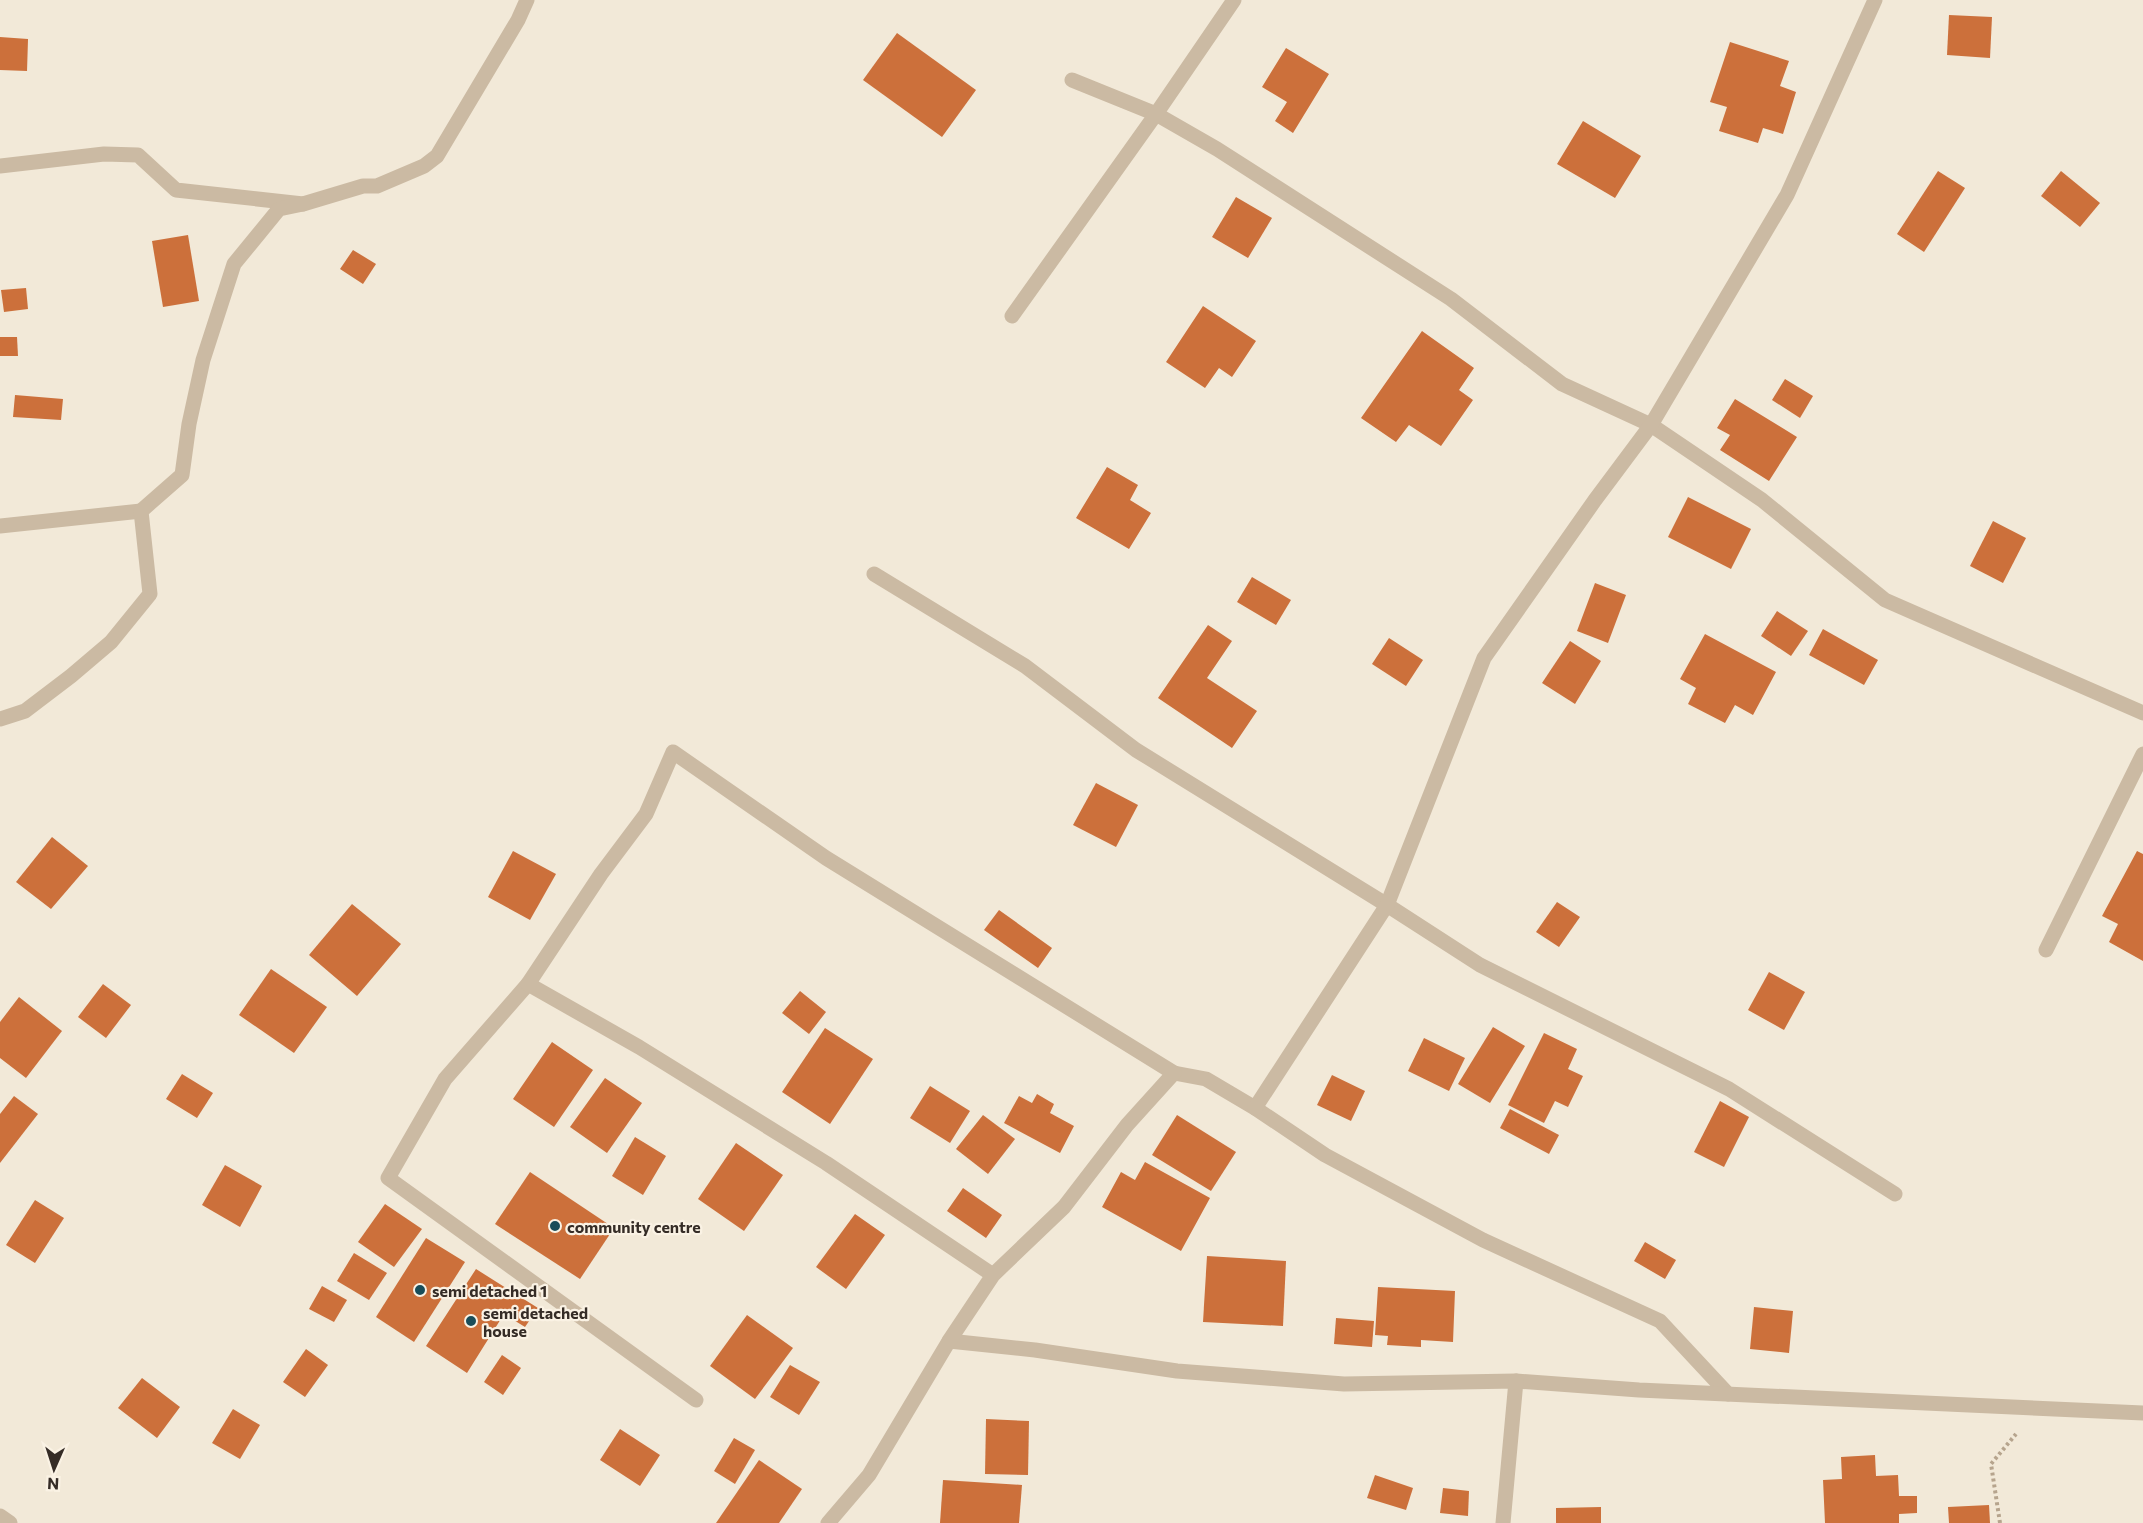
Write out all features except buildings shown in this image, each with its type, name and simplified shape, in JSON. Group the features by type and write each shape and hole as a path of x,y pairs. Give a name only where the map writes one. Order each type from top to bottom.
{"street":[{"path":"0,526 141,511 182,476 189,424 203,360 234,264 279,209 363,186 377,186 424,166 437,156 518,20 527,0"},
{"path":"1012,316 1234,0"},
{"path":"1255,1108 1387,905 1484,658 1595,500 1652,425 1787,195 1875,0"},
{"path":"1072,80 1156,114 1268,181 1442,293 1562,384 1652,425 1762,500 1885,600 2143,713"},
{"path":"0,166 104,154 138,155 176,190 303,204"},
{"path":"0,719 25,711 71,676 111,642 150,594 141,511"},
{"path":"874,574 1025,666 1136,750 1480,965 1729,1089 1895,1194"},
{"path":"696,1400 388,1178 445,1079 528,984 601,874 646,814 673,752 826,858 1174,1073 1206,1079 1255,1108 1325,1155 1483,1240 1660,1321 1728,1394"},
{"path":"2046,950 2143,754"},
{"path":"528,984 639,1047 817,1157 993,1275"},
{"path":"828,1523 869,1474 949,1341 993,1275 1064,1207 1127,1125 1174,1073"},
{"path":"949,1341 1035,1350 1177,1371 1344,1384 1516,1381 1728,1394 2143,1413"},
{"path":"1503,1523 1516,1381"},
{"path":"0,1516 10,1523"}],"path":[{"path":"2000,1523 1991,1464 2038,1408"}],"place":[{"name":"community centre","path":"555,1226"},
{"name":"semi detached 1","path":"420,1290"},
{"name":"semi detached house","path":"471,1321"}]}
